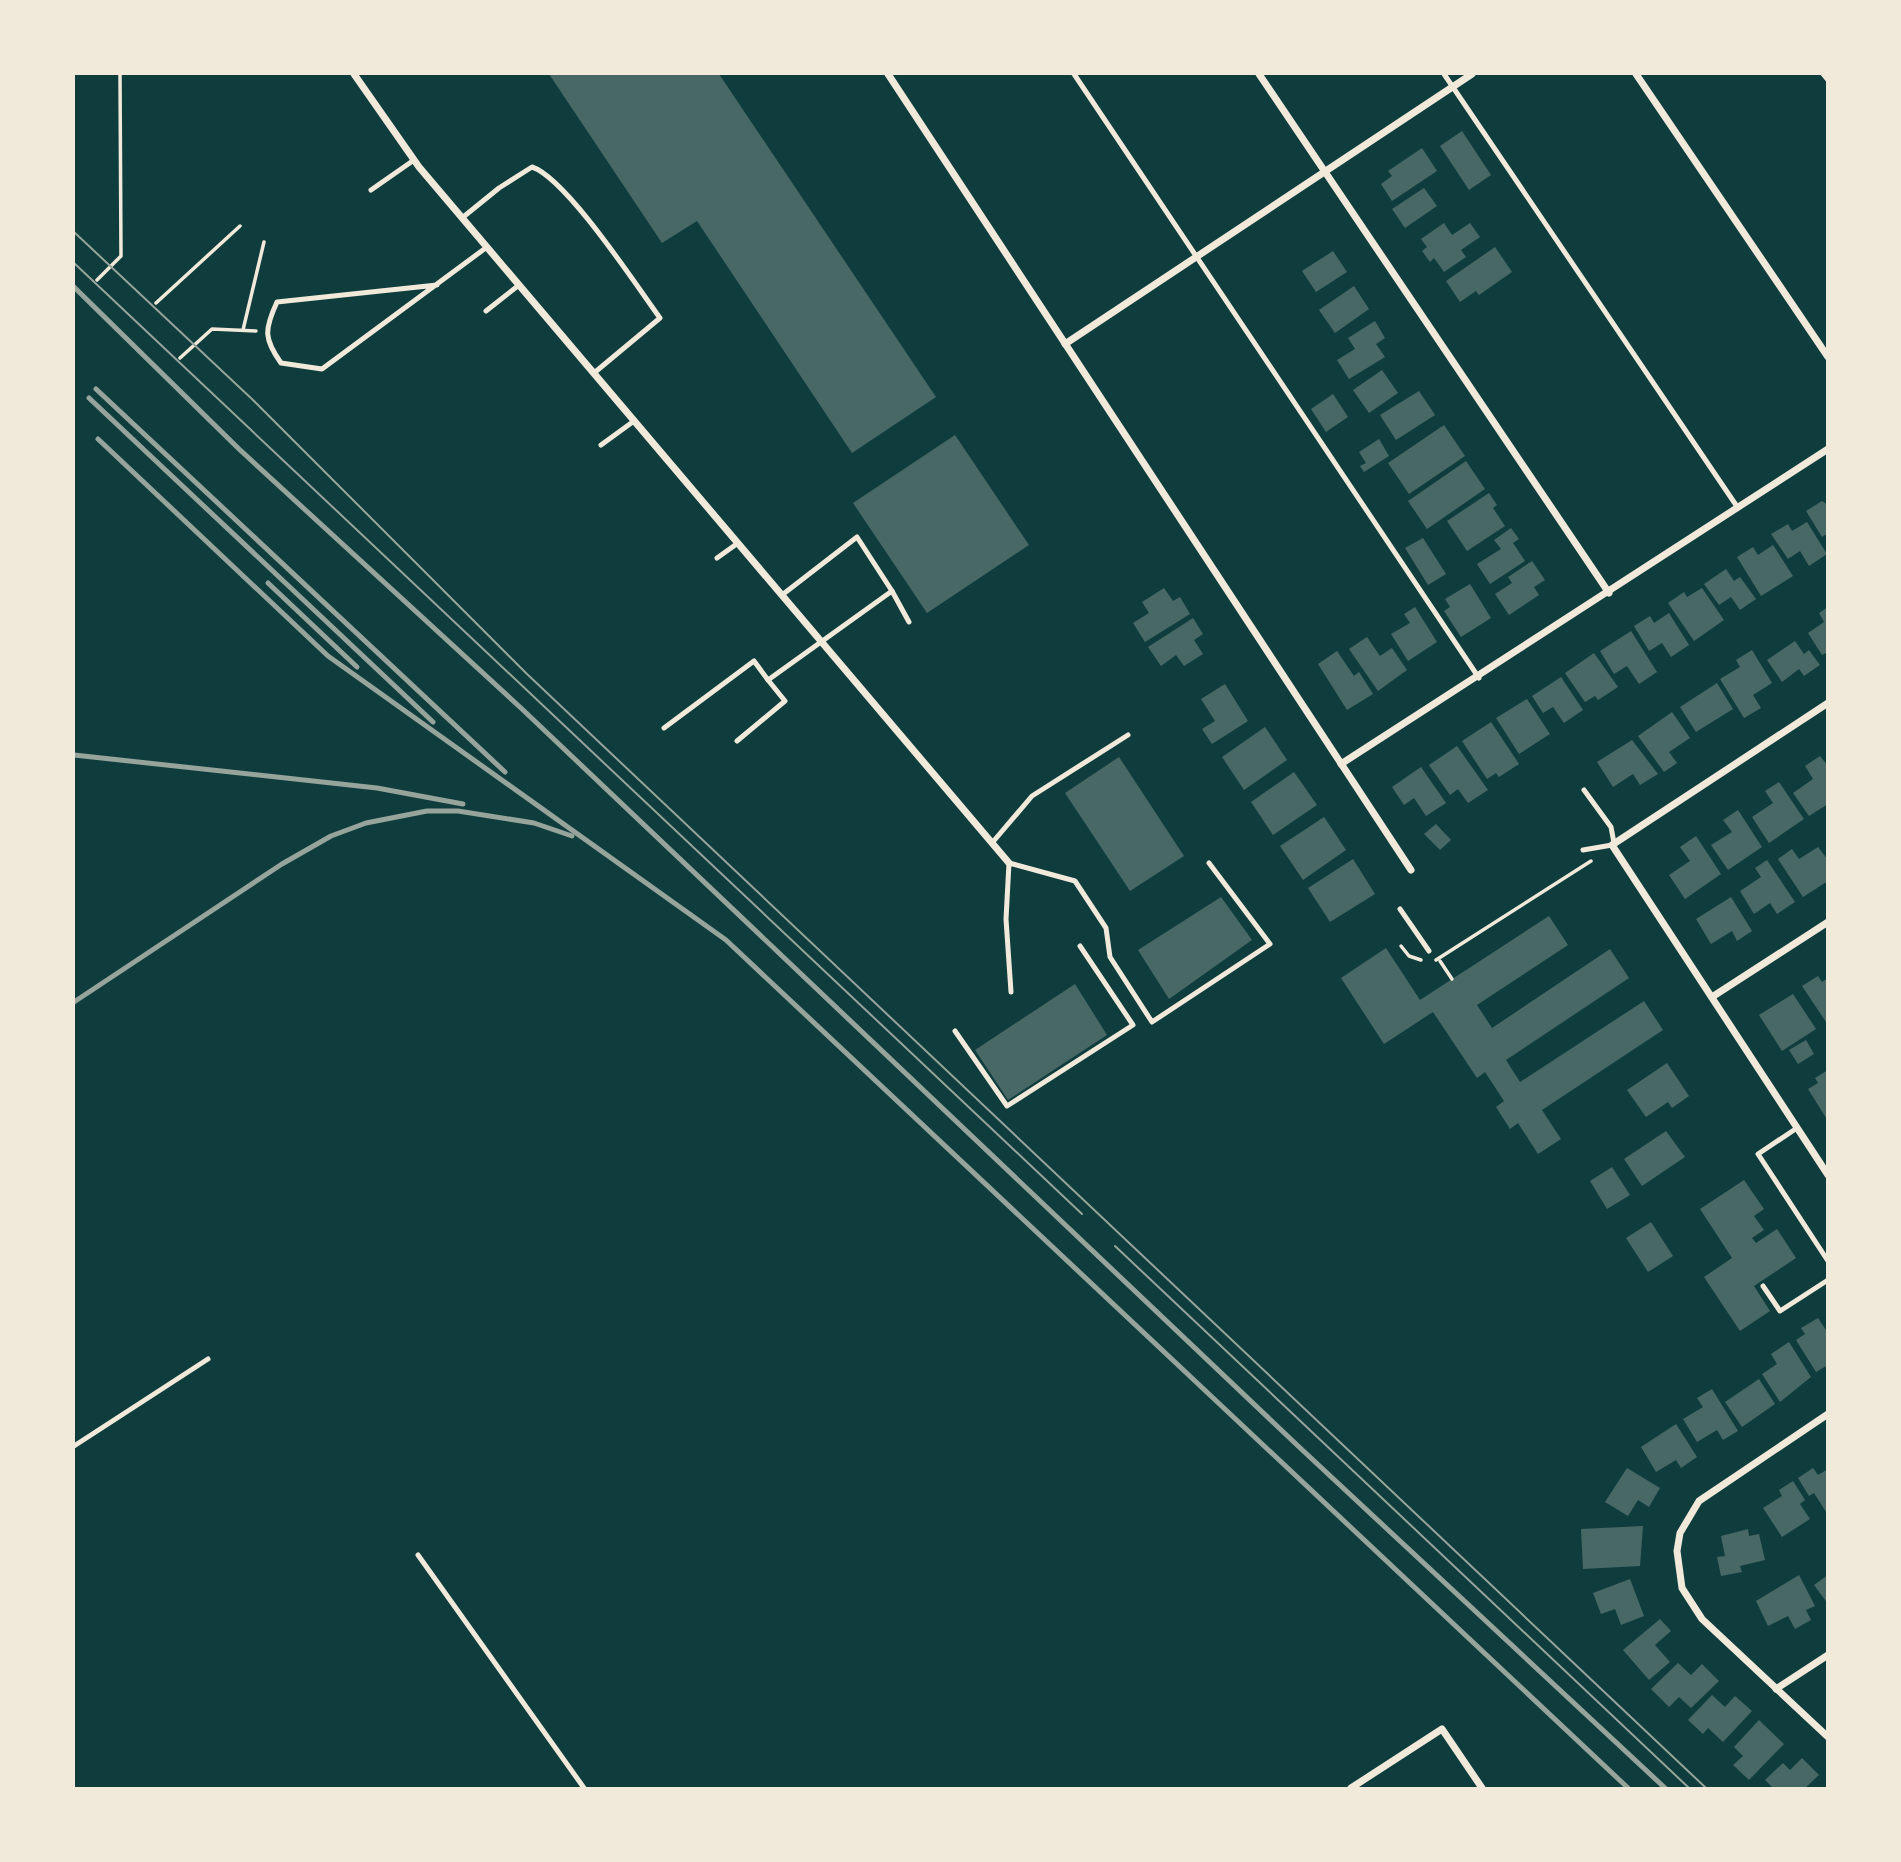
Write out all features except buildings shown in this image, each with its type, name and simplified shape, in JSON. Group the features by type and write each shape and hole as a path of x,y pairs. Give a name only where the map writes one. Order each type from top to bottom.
{"street":[{"path":"355,74 414,160 462,218 1009,863"},
{"path":"888,74 1411,870"},
{"path":"1259,74 1609,593"},
{"path":"1065,344 1472,74"},
{"path":"1636,74 1828,358"},
{"path":"1341,764 1479,678 1828,449"},
{"path":"1827,1174 1613,844 1828,703"},
{"path":"1712,998 1828,922"},
{"path":"1828,1414 1699,1501 1680,1533 1676,1551 1682,1588 1690,1604 1828,1737"},
{"path":"1776,1689 1828,1655"},
{"path":"1351,1788 1442,1729 1482,1788"}],"lane":[{"path":"1074,74 1479,678"},
{"path":"1444,74 1738,508"},
{"path":"1823,74 1828,80"},
{"path":"371,190 414,160"},
{"path":"462,218 515,176 532,167 543,171 571,202 660,318 594,373"},
{"path":"437,285 277,302 270,318 268,343 281,363 322,369 437,285 487,247"},
{"path":"486,311 519,285"},
{"path":"601,444 634,421"},
{"path":"782,595 858,537 909,622"},
{"path":"717,558 738,543"},
{"path":"768,680 892,591"},
{"path":"664,728 754,661 785,701 737,741"},
{"path":"992,843 1032,796 1128,735"},
{"path":"1583,850 1613,844 1611,827 1584,790"},
{"path":"1011,992 1006,919 1009,863 1076,881 1106,928 1110,957 1152,1022 1269,944 1209,863"},
{"path":"1400,909 1429,951"},
{"path":"955,1031 1007,1106 1133,1025 1080,946"},
{"path":"1797,1128 1758,1154 1828,1261"},
{"path":"1763,1286 1780,1311 1828,1280"},
{"path":"74,1446 208,1359"},
{"path":"418,1555 584,1788"}],"path":[{"path":"97,280 121,256 120,74"},
{"path":"156,303 240,226"},
{"path":"243,330 264,242"},
{"path":"180,358 212,329 269,331"},
{"path":"1401,946 1409,956 1439,960 1596,858"},
{"path":"1439,960 1452,979"}],"tram line":[{"path":"74,232 253,400 527,674 1706,1788"},
{"path":"74,263 1082,1214"},
{"path":"1115,1246 1689,1788"}],"railway":[{"path":"74,287 239,449 522,709 1297,1445 1665,1788"},
{"path":"96,389 505,772"},
{"path":"89,398 433,722"},
{"path":"98,439 328,656 726,940 1628,1788"},
{"path":"268,583 357,667"},
{"path":"74,755 377,788 463,804"},
{"path":"74,1002 282,864 331,836 366,823 427,811 458,811 534,823 572,836"}]}
